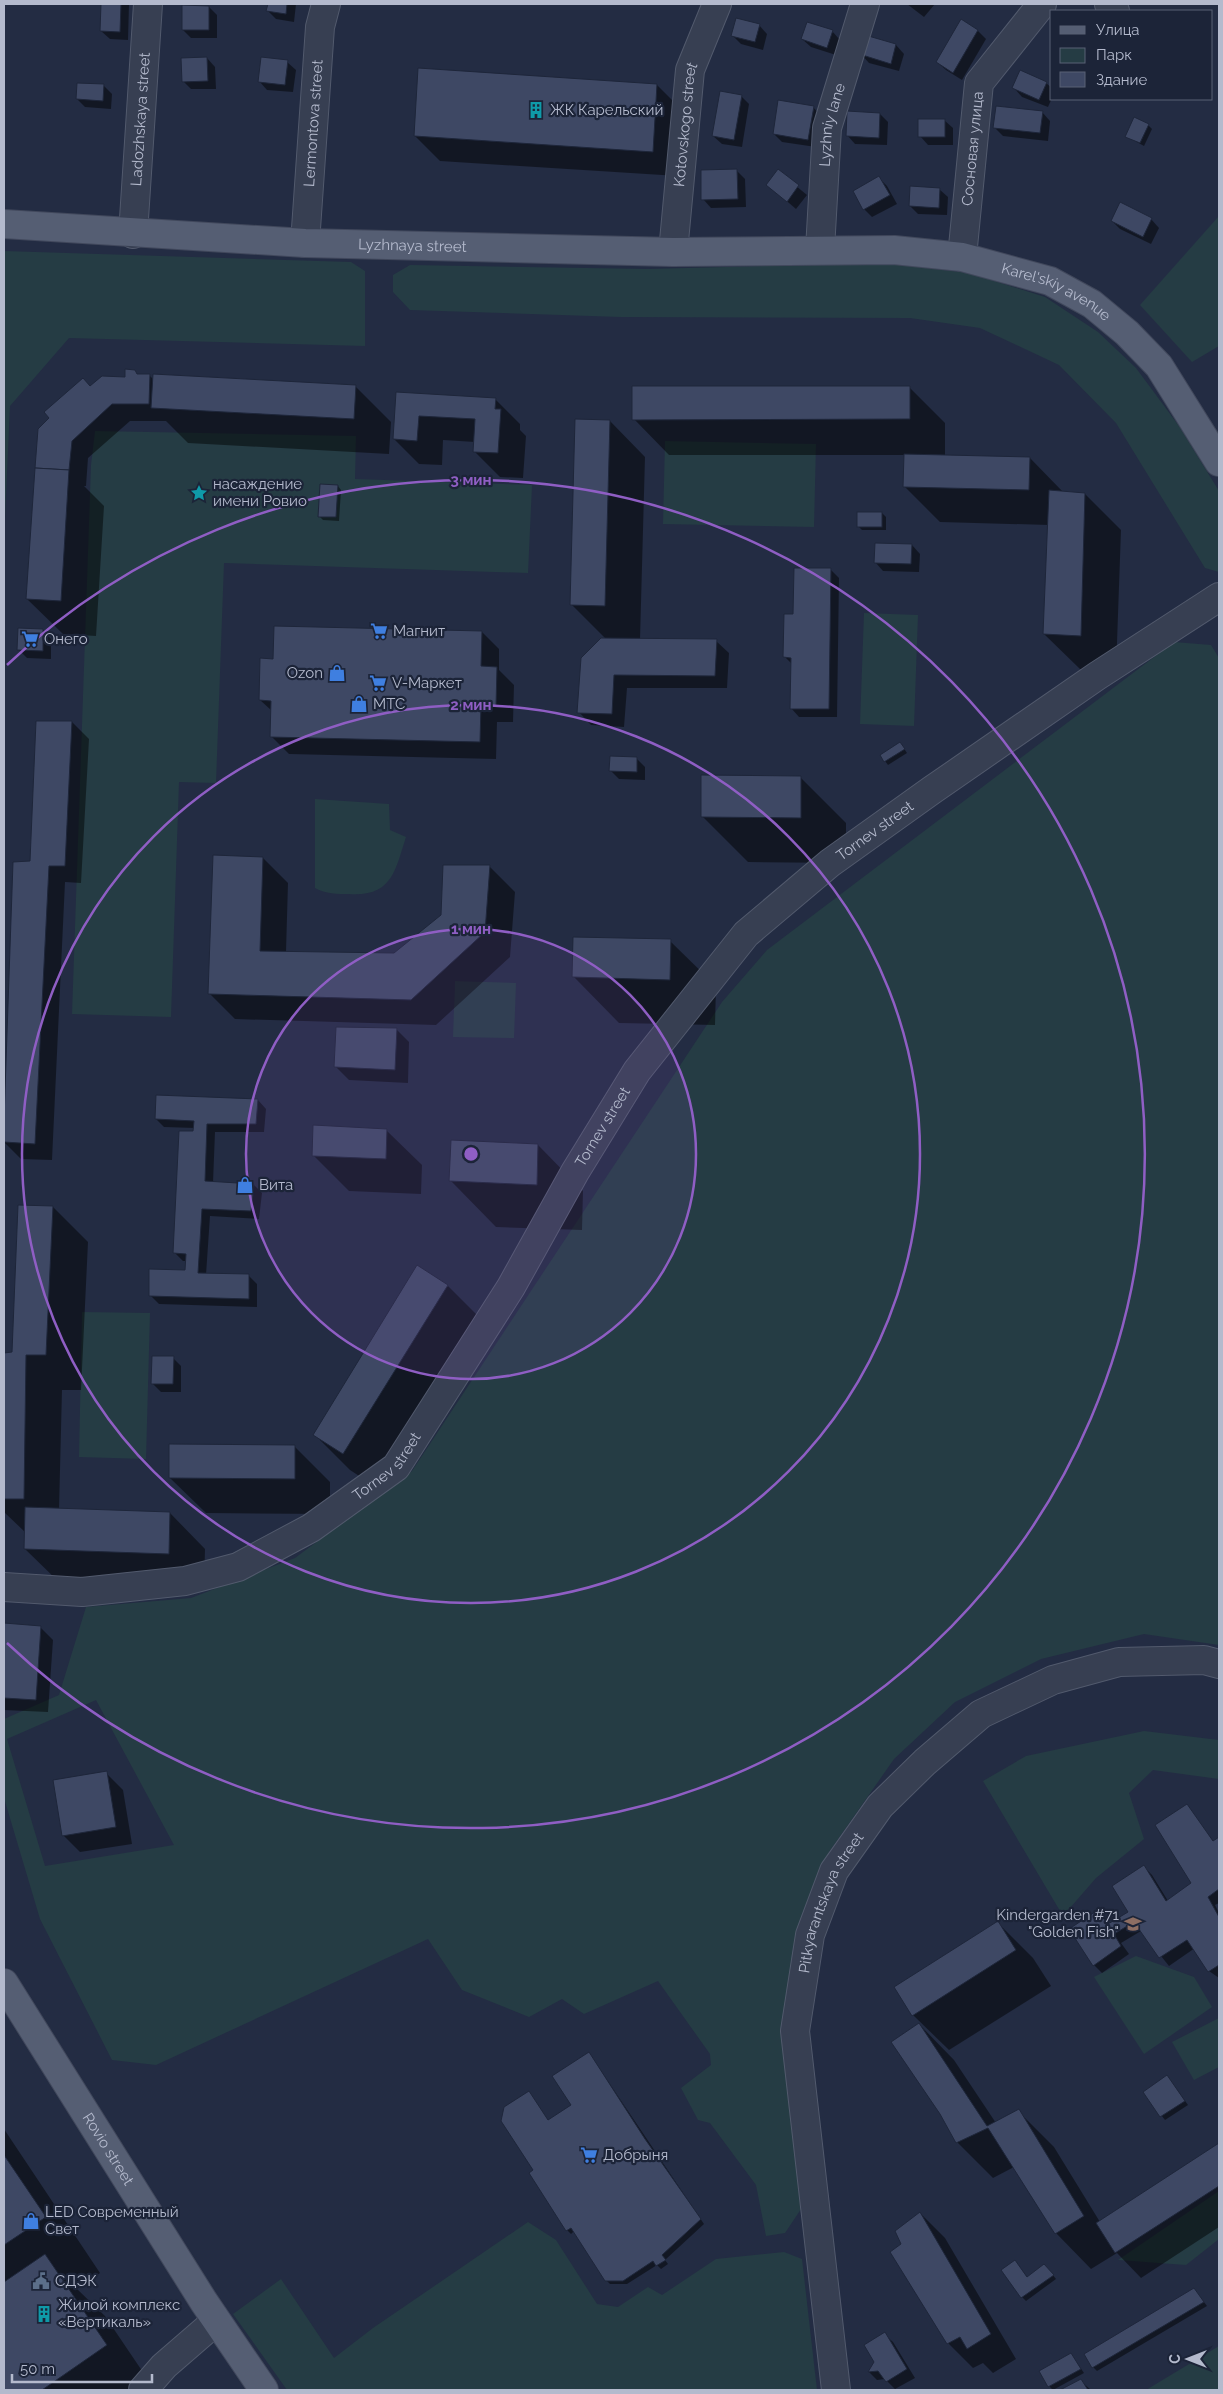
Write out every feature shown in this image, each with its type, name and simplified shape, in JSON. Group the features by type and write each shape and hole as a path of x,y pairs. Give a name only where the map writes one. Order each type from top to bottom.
{"main road":[{"name":"Lyzhnaya street","path":"4,224 133,234 305,243 673,252 820,249"},
{"name":"Karel'skiy avenue","path":"820,249 894,250 962,257 1050,281 1092,304 1127,333 1159,366 1219,462"},
{"name":"Rovio street","path":"4,1982 216,2321 264,2390"}],"street":[{"name":"Ladozhskaya street","path":"133,234 148,4"},
{"name":"Lermontova street","path":"305,243 320,27 326,4"},
{"name":"Kotovskogo street","path":"673,252 690,70 717,4"},
{"name":"Lyzhniy lane","path":"820,249 827,128 865,4"},
{"name":"Сосновая улица","path":"962,257 979,83 1042,4"},
{"name":"Tornev street","path":"4,1587 82,1592 185,1581 238,1567 311,1528 396,1467 511,1287 575,1172 637,1071 746,934 830,863 932,790 1097,676 1219,597"},
{"name":"Pitkyarantskaya street","path":"836,2390 795,2031 810,1934 834,1871 880,1806 925,1762 981,1714 1053,1680 1119,1662 1204,1660 1219,1664"},
{"path":"143,2390 164,2366 216,2321"}],"green space":[{"path":"1219,216 1219,346 1192,362 1140,305"},
{"path":"4,251 351,262 365,271 365,346 69,338 10,406 4,540"},
{"path":"883,263 969,273 1045,297 1098,332 1136,368 1179,426 1219,491 1219,572 1205,568 1116,423 1059,365 980,328 910,318 621,317 410,310 393,292 393,275 410,265 648,269"},
{"path":"95,431 356,436 355,479 532,485 528,573 224,563 216,783 179,782 171,1017 72,1014 91,465"},
{"path":"665,441 816,444 814,527 663,524"},
{"path":"864,613 918,615 914,726 860,724"},
{"path":"1174,642 1211,645 1219,658 1219,1645 1144,1634 1041,1659 955,1702 894,1759 829,1852 807,1906 788,2057 801,2209 785,2233 766,2236 756,2185 710,2123 698,2120 681,2088 711,2065 710,2054 658,1981 584,2014 562,1999 529,2017 462,1990 428,1939 156,2065 112,2060 40,1919 4,1798 4,1719 59,1695 86,1607 191,1598 295,1558 412,1471 722,1002 767,950","holes":["96,1700 174,1845 45,1866 7,1739"]},
{"path":"315,799 389,804 390,830 406,837 394,871 383,886 363,894 332,893 315,888"},
{"path":"455,981 516,983 514,1038 453,1037"},
{"path":"82,1312 150,1313 146,1459 79,1457"},
{"path":"1144,1731 1219,1740 1219,1779 1153,1770 1129,1793 1144,1839 1096,1878 1063,1916 983,1781 1026,1756"},
{"path":"1136,1956 1194,1977 1212,2007 1144,2054 1094,1977"},
{"path":"1219,2018 1219,2067 1194,2080 1172,2042"},
{"path":"1219,2191 1219,2239 1186,2265 1118,2260"},
{"path":"528,2222 556,2240 597,2304 618,2307 648,2287 662,2295 716,2259 784,2252 802,2259 817,2390 287,2390 233,2314 281,2279 334,2358 373,2328"},
{"path":"1219,2346 1219,2390 1146,2390"}],"building":[{"path":"101,4 121,4 120,32 100,31"},
{"path":"268,4 287,4 286,14 266,11"},
{"path":"182,5 209,6 209,30 182,30"},
{"path":"736,18 760,24 755,42 731,36"},
{"path":"961,19 978,30 953,73 936,62"},
{"path":"807,22 833,30 827,48 801,39"},
{"path":"865,35 896,44 891,64 859,54"},
{"path":"207,57 208,81 182,82 181,58"},
{"path":"261,57 288,60 285,85 258,82"},
{"name":"ЖК Карельский","path":"418,68 657,84 653,152 414,136"},
{"path":"1020,70 1047,82 1039,100 1012,88"},
{"path":"77,83 104,84 103,101 76,99"},
{"path":"720,91 742,95 734,140 712,136"},
{"path":"778,100 814,106 808,140 773,134"},
{"path":"996,106 1043,111 1040,133 993,128"},
{"path":"847,111 880,113 879,138 846,136"},
{"path":"1134,117 1149,124 1140,143 1125,137"},
{"path":"918,119 945,119 945,137 918,137"},
{"path":"737,169 738,199 701,200 701,170"},
{"path":"778,169 799,185 787,202 766,185"},
{"path":"879,176 890,195 863,210 853,191"},
{"path":"910,186 940,188 939,208 909,206"},
{"path":"1120,202 1152,218 1143,237 1111,221"},
{"path":"125,369 135,370 137,374 150,374 149,404 112,404 72,441 69,470 35,468 38,429 49,418 44,412 83,378 90,386 102,376 125,377"},
{"path":"153,374 356,385 354,419 151,408"},
{"path":"632,386 910,386 910,419 632,420"},
{"path":"396,392 496,398 495,409 501,409 498,453 473,452 475,419 419,416 417,441 393,439"},
{"path":"575,419 610,420 605,606 570,605"},
{"path":"904,454 1030,457 1029,490 903,487"},
{"path":"35,468 69,470 61,601 26,599"},
{"path":"320,484 338,485 336,517 318,517"},
{"path":"1049,490 1085,493 1081,636 1043,634"},
{"path":"857,512 882,512 882,527 857,527"},
{"path":"875,543 912,544 911,564 874,563"},
{"path":"794,568 831,568 829,709 790,709 791,658 783,657 784,614 793,614"},
{"name":"V-Маркет","path":"274,626 482,631 481,666 497,667 496,706 481,705 480,742 270,737 271,701 259,700 260,658 273,659"},
{"name":"Онего","path":"18,628 43,629 43,651 17,650"},
{"path":"601,638 717,639 715,676 614,675 612,714 577,713 581,658"},
{"path":"36,721 72,721 65,866 49,866 35,1144 4,1142 4,1119 13,862 30,861"},
{"path":"900,742 905,749 884,762 880,755"},
{"path":"610,756 637,757 637,772 609,771"},
{"path":"701,775 801,776 801,818 701,817"},
{"path":"213,855 263,857 260,951 394,953 441,915 443,865 490,865 485,932 411,1000 208,994"},
{"path":"573,937 671,939 670,980 572,977"},
{"path":"336,1027 397,1028 395,1070 334,1067"},
{"path":"156,1095 258,1099 256,1124 207,1124 205,1181 254,1184 251,1211 202,1209 198,1273 249,1274 249,1299 149,1296 149,1269 185,1270 186,1254 173,1253 179,1131 193,1131 194,1121 155,1119"},
{"path":"313,1125 387,1129 386,1159 312,1156"},
{"path":"451,1140 538,1144 537,1185 449,1181"},
{"path":"18,1205 53,1206 46,1355 26,1355 24,1499 4,1499 4,1353 12,1352"},
{"path":"417,1265 448,1285 343,1454 313,1435"},
{"path":"152,1356 174,1356 173,1384 151,1384"},
{"path":"169,1444 295,1445 295,1479 169,1478"},
{"path":"25,1507 170,1512 169,1554 24,1549"},
{"path":"4,1623 41,1626 36,1700 4,1698"},
{"path":"107,1771 116,1827 62,1836 53,1780"},
{"path":"1187,1804 1213,1841 1219,1837 1219,1889 1208,1897 1219,1917 1219,1965 1208,1972 1187,1940 1159,1958 1134,1922 1114,1934 1121,1946 1093,1966 1069,1929 1098,1910 1108,1924 1128,1912 1112,1886 1144,1865 1166,1901 1191,1883 1155,1825"},
{"path":"998,1921 1016,1950 912,2016 894,1987"},
{"path":"919,2023 987,2126 1019,2109 1084,2216 1055,2234 988,2128 956,2143 940,2114 891,2042"},
{"name":"Добрыня","path":"589,2052 645,2139 701,2219 662,2255 666,2260 656,2266 653,2261 623,2281 605,2281 571,2228 566,2231 529,2173 533,2170 501,2121 504,2107 529,2091 548,2120 571,2105 552,2076"},
{"path":"1167,2075 1185,2101 1160,2117 1143,2092"},
{"path":"1219,2143 1219,2186 1115,2253 1096,2223"},
{"path":"4,2155 46,2217 4,2245"},
{"path":"920,2212 991,2334 967,2349 960,2337 947,2344 890,2252 901,2244 895,2231"},
{"name":"Жилой комплекс «Вертикаль»","path":"45,2254 107,2345 42,2390 4,2390 4,2282"},
{"path":"1015,2260 1027,2277 1044,2264 1054,2275 1021,2298 1001,2270"},
{"path":"1194,2288 1204,2302 1092,2368 1084,2354"},
{"path":"885,2332 907,2369 886,2382 878,2371 868,2372 874,2362 864,2345"},
{"path":"1071,2353 1081,2369 1048,2387 1039,2371"},
{"path":"1081,2379 1088,2390 1060,2390"}],"place":[{"name":"ЖК Карельский","path":"536,110"},
{"name":"насаждение имени Ровио","path":"199,493"},
{"name":"Магнит","path":"379,631"},
{"name":"Онего","path":"30,639"},
{"name":"Ozon","path":"337,673"},
{"name":"V-Маркет","path":"378,683"},
{"name":"МТС","path":"359,704"},
{"name":"Вита","path":"245,1185"},
{"name":"Kindergarden #71 \"Golden Fish\"","path":"1133,1924"},
{"name":"Добрыня","path":"589,2155"},
{"name":"LED Современный Свет","path":"31,2221"},
{"name":"СДЭК","path":"41,2281"},
{"name":"Жилой комплекс «Вертикаль»","path":"44,2314"}]}
